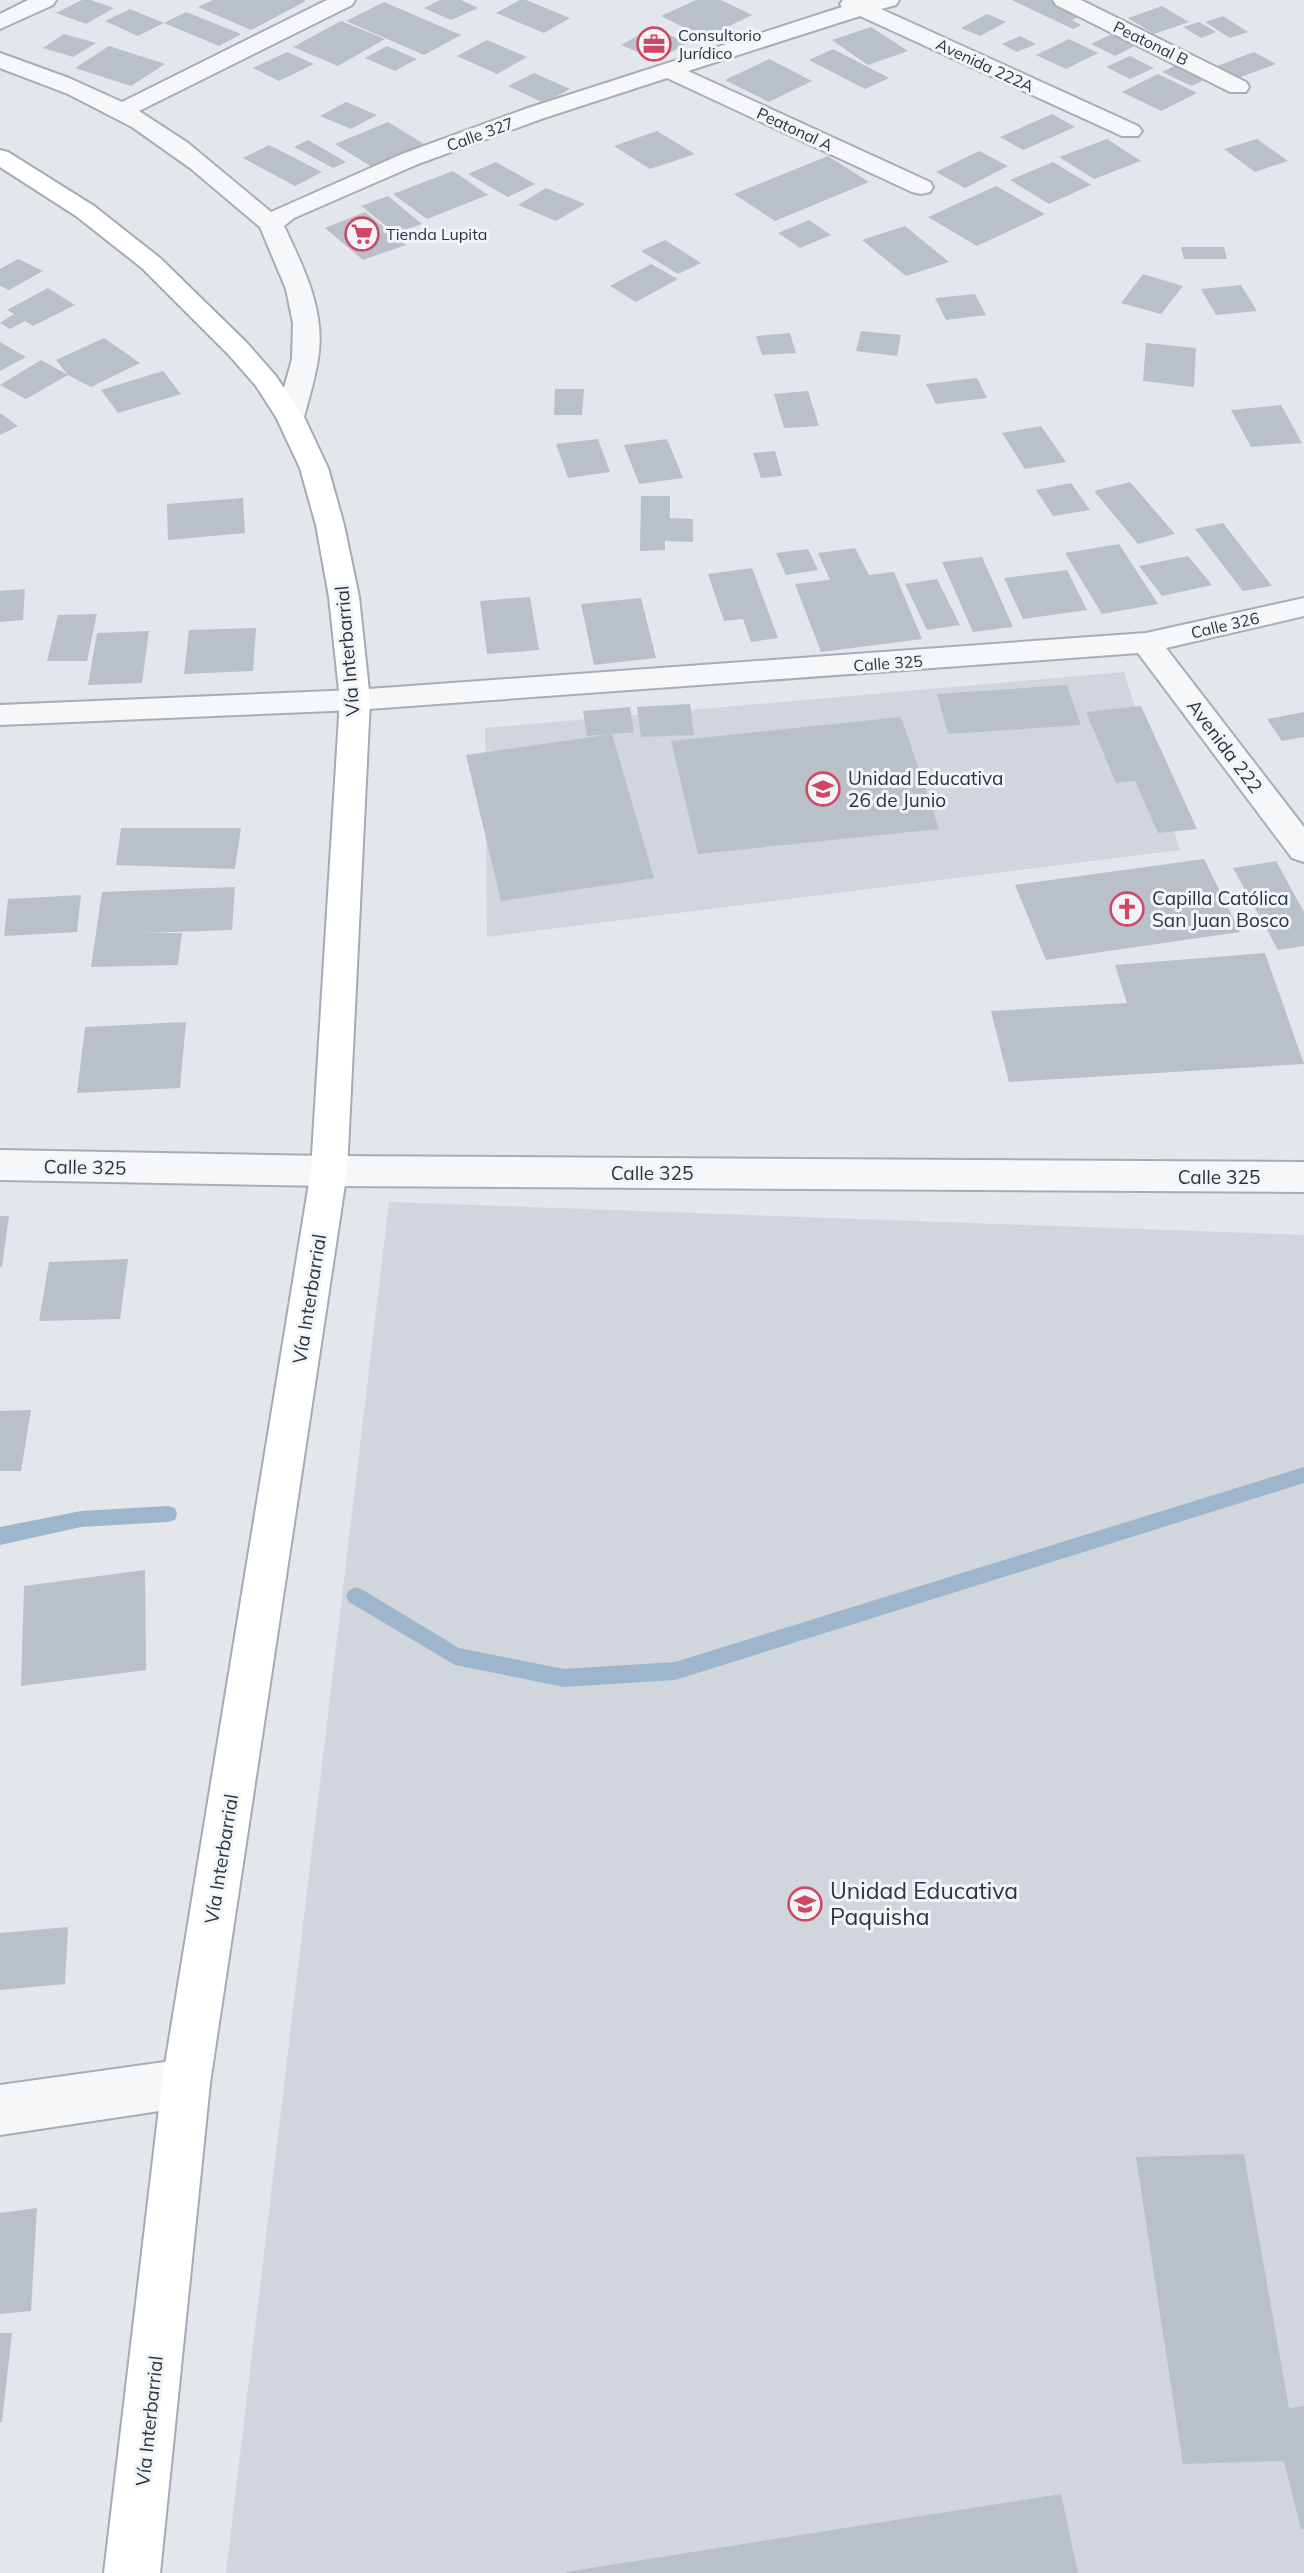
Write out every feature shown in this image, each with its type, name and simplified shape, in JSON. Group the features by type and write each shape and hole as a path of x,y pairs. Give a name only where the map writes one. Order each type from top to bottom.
{"main road":[{"name":"Vía Interbarrial","path":"0,157 85,211 151,263 238,349 290,417 314,468 330,526 344,597 355,700 329,1171 186,2083 132,2573"}],"street":[{"path":"0,22 45,0"},
{"path":"121,111 344,0"},
{"name":"Calle 327","path":"271,224 302,204 410,159 536,113 669,71 851,4 888,0"},
{"name":"Peatonal B","path":"1064,0 1238,87"},
{"name":"Avenida 222A","path":"851,4 1130,131"},
{"path":"0,60 64,83 121,111 221,180 271,224 300,293 307,330 305,358 290,417"},
{"name":"Peatonal A","path":"669,71 921,187"},
{"name":"Calle 326","path":"1146,643 1304,607"},
{"name":"Calle 325","path":"0,715 355,700 1146,643"},
{"name":"Avenida 222","path":"1146,643 1304,850"},
{"name":"Calle 325","path":"0,1165 329,1171 1304,1177"},
{"path":"0,2110 186,2083"}],"shaded area":[{"name":"Unidad Educativa 26 de Junio","path":"1124,672 1180,850 487,937 485,728"},
{"name":"Unidad Educativa Paquisha","path":"389,1202 1304,1235 1304,2573 226,2573"}],"building":[{"path":"82,0 91,0 114,8 86,24 56,13"},
{"path":"213,0 306,1 251,30 198,7"},
{"path":"440,0 461,0 478,8 451,20 424,8"},
{"path":"520,0 570,18 544,33 496,13"},
{"path":"696,0 721,0 752,15 705,38 661,16"},
{"path":"1012,0 1055,0 1085,14 1072,20 1081,25 1073,29"},
{"path":"384,2 461,35 424,55 346,21"},
{"path":"1162,6 1189,22 1154,34 1128,18"},
{"path":"130,9 164,23 138,36 105,21"},
{"path":"186,12 241,34 219,46 164,23"},
{"path":"987,14 1006,22 980,36 961,28"},
{"path":"1223,16 1248,32 1230,38 1205,22"},
{"path":"341,21 385,39 338,66 293,47"},
{"path":"1199,22 1216,32 1201,38 1183,27"},
{"path":"871,27 908,51 868,65 832,40"},
{"path":"652,28 688,43 657,60 621,45"},
{"path":"1118,31 1142,42 1115,56 1091,44"},
{"path":"64,34 96,43 73,57 43,48"},
{"path":"1020,36 1036,44 1017,52 1002,44"},
{"path":"1069,39 1098,53 1066,69 1036,55"},
{"path":"487,40 527,57 497,74 457,56"},
{"path":"109,46 165,64 131,86 75,68"},
{"path":"387,46 417,59 395,71 365,58"},
{"path":"833,49 889,78 865,89 809,60"},
{"path":"287,52 314,64 279,81 253,68"},
{"path":"1254,52 1276,64 1238,78 1217,66"},
{"path":"1130,56 1154,68 1130,79 1106,67"},
{"path":"769,59 812,81 769,102 725,80"},
{"path":"1183,62 1213,76 1192,86 1162,72"},
{"path":"534,73 570,89 544,103 508,86"},
{"path":"1158,74 1197,93 1161,111 1122,92"},
{"path":"346,102 377,115 351,129 320,116"},
{"path":"1052,114 1075,127 1023,150 1000,137"},
{"path":"388,122 424,144 372,167 335,144"},
{"path":"657,131 695,154 650,169 614,146"},
{"path":"1107,139 1141,161 1094,179 1059,157"},
{"path":"1257,139 1288,161 1255,172 1224,149"},
{"path":"308,140 346,162 333,168 294,147"},
{"path":"269,145 322,172 295,186 243,158"},
{"path":"979,151 1008,166 965,188 936,172"},
{"path":"828,156 869,182 775,221 734,194"},
{"path":"496,162 535,184 508,197 468,174"},
{"path":"1053,162 1091,185 1049,204 1010,180"},
{"path":"453,171 488,195 427,219 393,194"},
{"path":"996,186 1045,214 977,246 928,217"},
{"path":"546,188 585,204 556,221 518,205"},
{"path":"388,196 422,224 395,233 361,206"},
{"path":"365,212 406,245 363,260 325,228"},
{"path":"809,220 831,235 800,248 778,233"},
{"path":"905,226 949,262 906,276 862,240"},
{"path":"665,240 701,263 678,274 641,251"},
{"path":"1181,247 1224,247 1227,259 1184,259"},
{"path":"18,259 43,271 9,290 0,286 0,269"},
{"path":"651,264 678,279 636,302 610,286"},
{"path":"1143,274 1183,286 1161,314 1121,303"},
{"path":"1241,285 1257,311 1216,315 1201,289"},
{"path":"48,288 75,305 33,326 25,321 10,329 0,323 14,314 7,310"},
{"path":"975,294 986,315 946,320 935,298"},
{"path":"861,331 901,335 897,356 856,351"},
{"path":"790,333 796,353 762,355 756,336"},
{"path":"104,338 140,363 91,387 68,375 56,360"},
{"path":"0,342 26,357 0,371"},
{"path":"1146,343 1196,348 1194,387 1143,381"},
{"path":"41,360 68,375 26,399 0,385"},
{"path":"163,371 181,394 118,413 101,390"},
{"path":"977,378 987,398 936,404 926,384"},
{"path":"555,389 584,389 582,415 554,415"},
{"path":"808,391 819,426 784,428 774,394"},
{"path":"1281,405 1302,443 1251,447 1231,410"},
{"path":"0,413 18,426 0,435"},
{"path":"1041,426 1066,462 1025,469 1002,433"},
{"path":"598,439 610,472 568,478 556,444"},
{"path":"667,439 683,478 639,484 624,445"},
{"path":"775,451 782,476 761,478 753,453"},
{"path":"1130,482 1175,534 1138,544 1094,491"},
{"path":"1071,483 1090,510 1053,516 1036,490"},
{"path":"641,496 670,496 670,518 693,519 693,542 665,541 665,550 640,551"},
{"path":"243,498 245,533 168,540 167,504"},
{"path":"1223,523 1272,586 1243,591 1195,529"},
{"path":"1119,544 1158,604 1102,614 1065,553"},
{"path":"855,548 869,575 894,572 922,639 821,652 795,584 830,580 818,553"},
{"path":"808,549 818,570 786,575 776,553"},
{"path":"1188,556 1212,585 1162,596 1139,566"},
{"path":"982,557 1013,627 973,632 942,562"},
{"path":"752,568 778,638 751,642 743,619 724,621 708,574"},
{"path":"1067,570 1087,610 1023,619 1004,578"},
{"path":"937,579 960,625 927,630 905,584"},
{"path":"25,589 23,620 0,622 0,591"},
{"path":"530,597 539,650 487,654 480,601"},
{"path":"641,598 656,658 594,665 581,604"},
{"path":"97,614 87,661 47,661 58,615"},
{"path":"256,628 253,671 184,674 189,630"},
{"path":"149,631 142,683 88,685 97,633"},
{"path":"1067,685 1081,725 948,734 937,694"},
{"path":"690,704 694,735 641,737 637,707"},
{"path":"1141,706 1197,829 1158,833 1135,781 1116,783 1086,712"},
{"path":"630,707 634,732 587,736 583,711"},
{"path":"1304,712 1304,737 1282,741 1267,719"},
{"path":"901,717 939,829 698,854 671,741"},
{"path":"612,734 654,878 501,901 466,755"},
{"path":"121,828 241,828 235,869 116,865"},
{"name":"Capilla Católica San Juan Bosco","path":"1204,859 1240,932 1046,960 1015,885"},
{"path":"1276,861 1304,912 1304,946 1278,950 1233,868"},
{"path":"235,887 232,930 143,933 182,933 178,965 91,967 102,892"},
{"path":"81,895 77,932 4,936 8,899"},
{"path":"1265,953 1304,1064 1009,1082 991,1011 1127,1003 1115,965"},
{"path":"186,1022 180,1088 77,1093 85,1027"},
{"path":"0,1216 9,1216 2,1267 0,1267"},
{"path":"128,1259 120,1319 39,1321 49,1262"},
{"path":"31,1410 21,1471 0,1471 0,1411"},
{"path":"145,1570 146,1670 21,1686 24,1586"},
{"path":"68,1927 65,1984 0,1990 0,1933"},
{"path":"1244,2154 1289,2408 1304,2406 1304,2529 1301,2529 1284,2461 1183,2464 1136,2157"},
{"path":"37,2208 31,2311 0,2314 0,2213"},
{"path":"0,2333 12,2333 2,2422 0,2422"},
{"path":"1061,2494 1078,2573 566,2573 566,2572"}],"waterway":[{"path":"356,1596 455,1656 564,1678 675,1671 1304,1475"},
{"path":"0,1536 81,1519 168,1514"}],"place":[{"name":"Consultorio Jurídico","path":"654,44"},
{"name":"Tienda Lupita","path":"362,234"},
{"name":"Unidad Educativa 26 de Junio","path":"823,789"},
{"name":"Capilla Católica San Juan Bosco","path":"1127,909"},
{"name":"Unidad Educativa Paquisha","path":"805,1904"}]}
